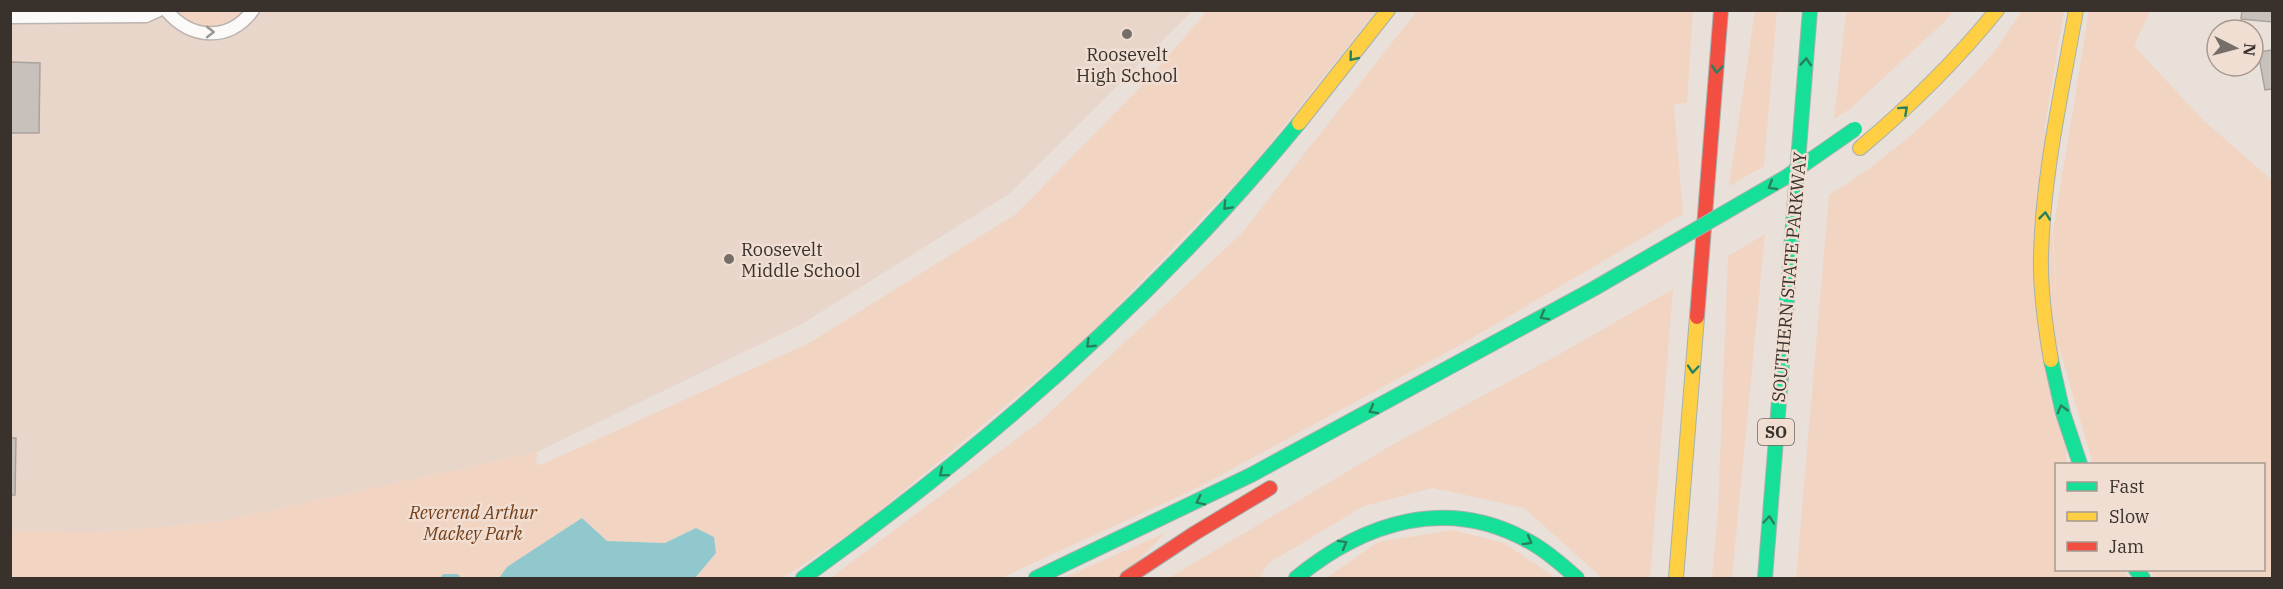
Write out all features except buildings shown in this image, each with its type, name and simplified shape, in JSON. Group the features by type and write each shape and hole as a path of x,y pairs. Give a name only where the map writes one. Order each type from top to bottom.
{"highway":[{"path":"803,579 870,530 970,451 1061,372 1158,279 1284,143 1388,10"},
{"path":"1676,579 1721,10"},
{"path":"1855,151 1920,95 1949,66 1997,10"},
{"path":"2076,10 2052,153 2041,254 2044,312 2054,377 2079,463"},
{"name":"SOUTHERN STATE PARKWAY","path":"1765,579 1810,14"},
{"path":"1036,579 1261,470 1595,288 1786,177 1859,125"},
{"path":"1785,200 1814,181"},
{"path":"1689,256 1720,239"},
{"path":"1127,579 1186,539 1280,482"},
{"path":"1296,579 1321,557 1369,530 1393,523 1440,517 1484,522 1523,537 1543,550 1577,579"}],"lane":[{"path":"10,17 146,16 159,10"},
{"path":"166,10 179,24 195,32 213,34 230,30 245,21 253,10"}],"shaded area":[{"path":"11,11 1192,11 1009,194 802,324 537,452 222,521 100,532 69,532 11,531"}],"green space":[{"path":"166,11 253,11 213,34"},
{"name":"Reverend Arthur Mackey Park","path":"1207,11 1376,11 1254,164 1088,337 864,524 783,578 695,578 716,553 714,537 696,528 665,543 607,541 582,518 520,578 11,578 11,531 100,532 221,521 537,452 536,465 543,464 809,343 1016,214 1151,76"},
{"path":"1417,11 1693,11 1687,103 1674,104 1683,214 1462,344 1195,489 1001,578 830,578 1038,423 1241,234"},
{"path":"1755,11 1777,11 1764,166 1729,186"},
{"path":"1846,11 1953,11 1851,108 1834,119"},
{"path":"2022,11 2064,11 2045,125 2067,463 2055,463 2055,571 2123,571 2129,578 1796,578 1829,195 1874,165 1918,129 1960,89 1996,49"},
{"path":"2089,11 2150,11 2134,46 2203,120 2272,180 2272,578 2155,578 2151,571 2265,571 2265,463 2093,463 2059,347 2053,231"},
{"path":"1765,234 1732,578 1712,578 1718,510 1728,256"},
{"path":"1673,289 1650,578 1602,578 1524,508 1433,488 1364,506 1269,563 1259,578 1169,578 1390,446 1556,356"},
{"path":"1453,530 1504,543 1556,578 1326,578 1378,542"},
{"path":"1165,533 1122,578 1063,578"}],"water":[{"path":"582,518 607,541 665,543 696,528 714,537 716,553 695,578 499,578 507,567"}],"waterway":[{"path":"445,578 456,578"}],"traffic: fast":[{"path":"1765,578 1810,10"},
{"path":"803,578 938,476 1066,367 1187,250 1299,123"},
{"path":"1595,288 1786,177 1855,129"},
{"path":"1036,578 1251,475 1595,288"},
{"path":"2051,360 2063,413 2080,463"},
{"path":"1296,578 1322,558 1378,530 1408,521 1438,518 1468,520 1499,528 1530,542 1554,558 1577,578"},
{"path":"2137,571 2143,578"}],"traffic: slow":[{"path":"1299,123 1388,10"},
{"path":"1860,148 1932,82 1997,10"},
{"path":"2051,360 2041,281 2045,194 2076,10"},
{"path":"1676,578 1697,317"}],"traffic: jam":[{"path":"1697,317 1721,10"},
{"path":"1127,578 1195,533 1270,488"}],"place":[{"name":"Roosevelt High School","path":"1127,34"},
{"name":"Roosevelt Middle School","path":"729,259"}]}
